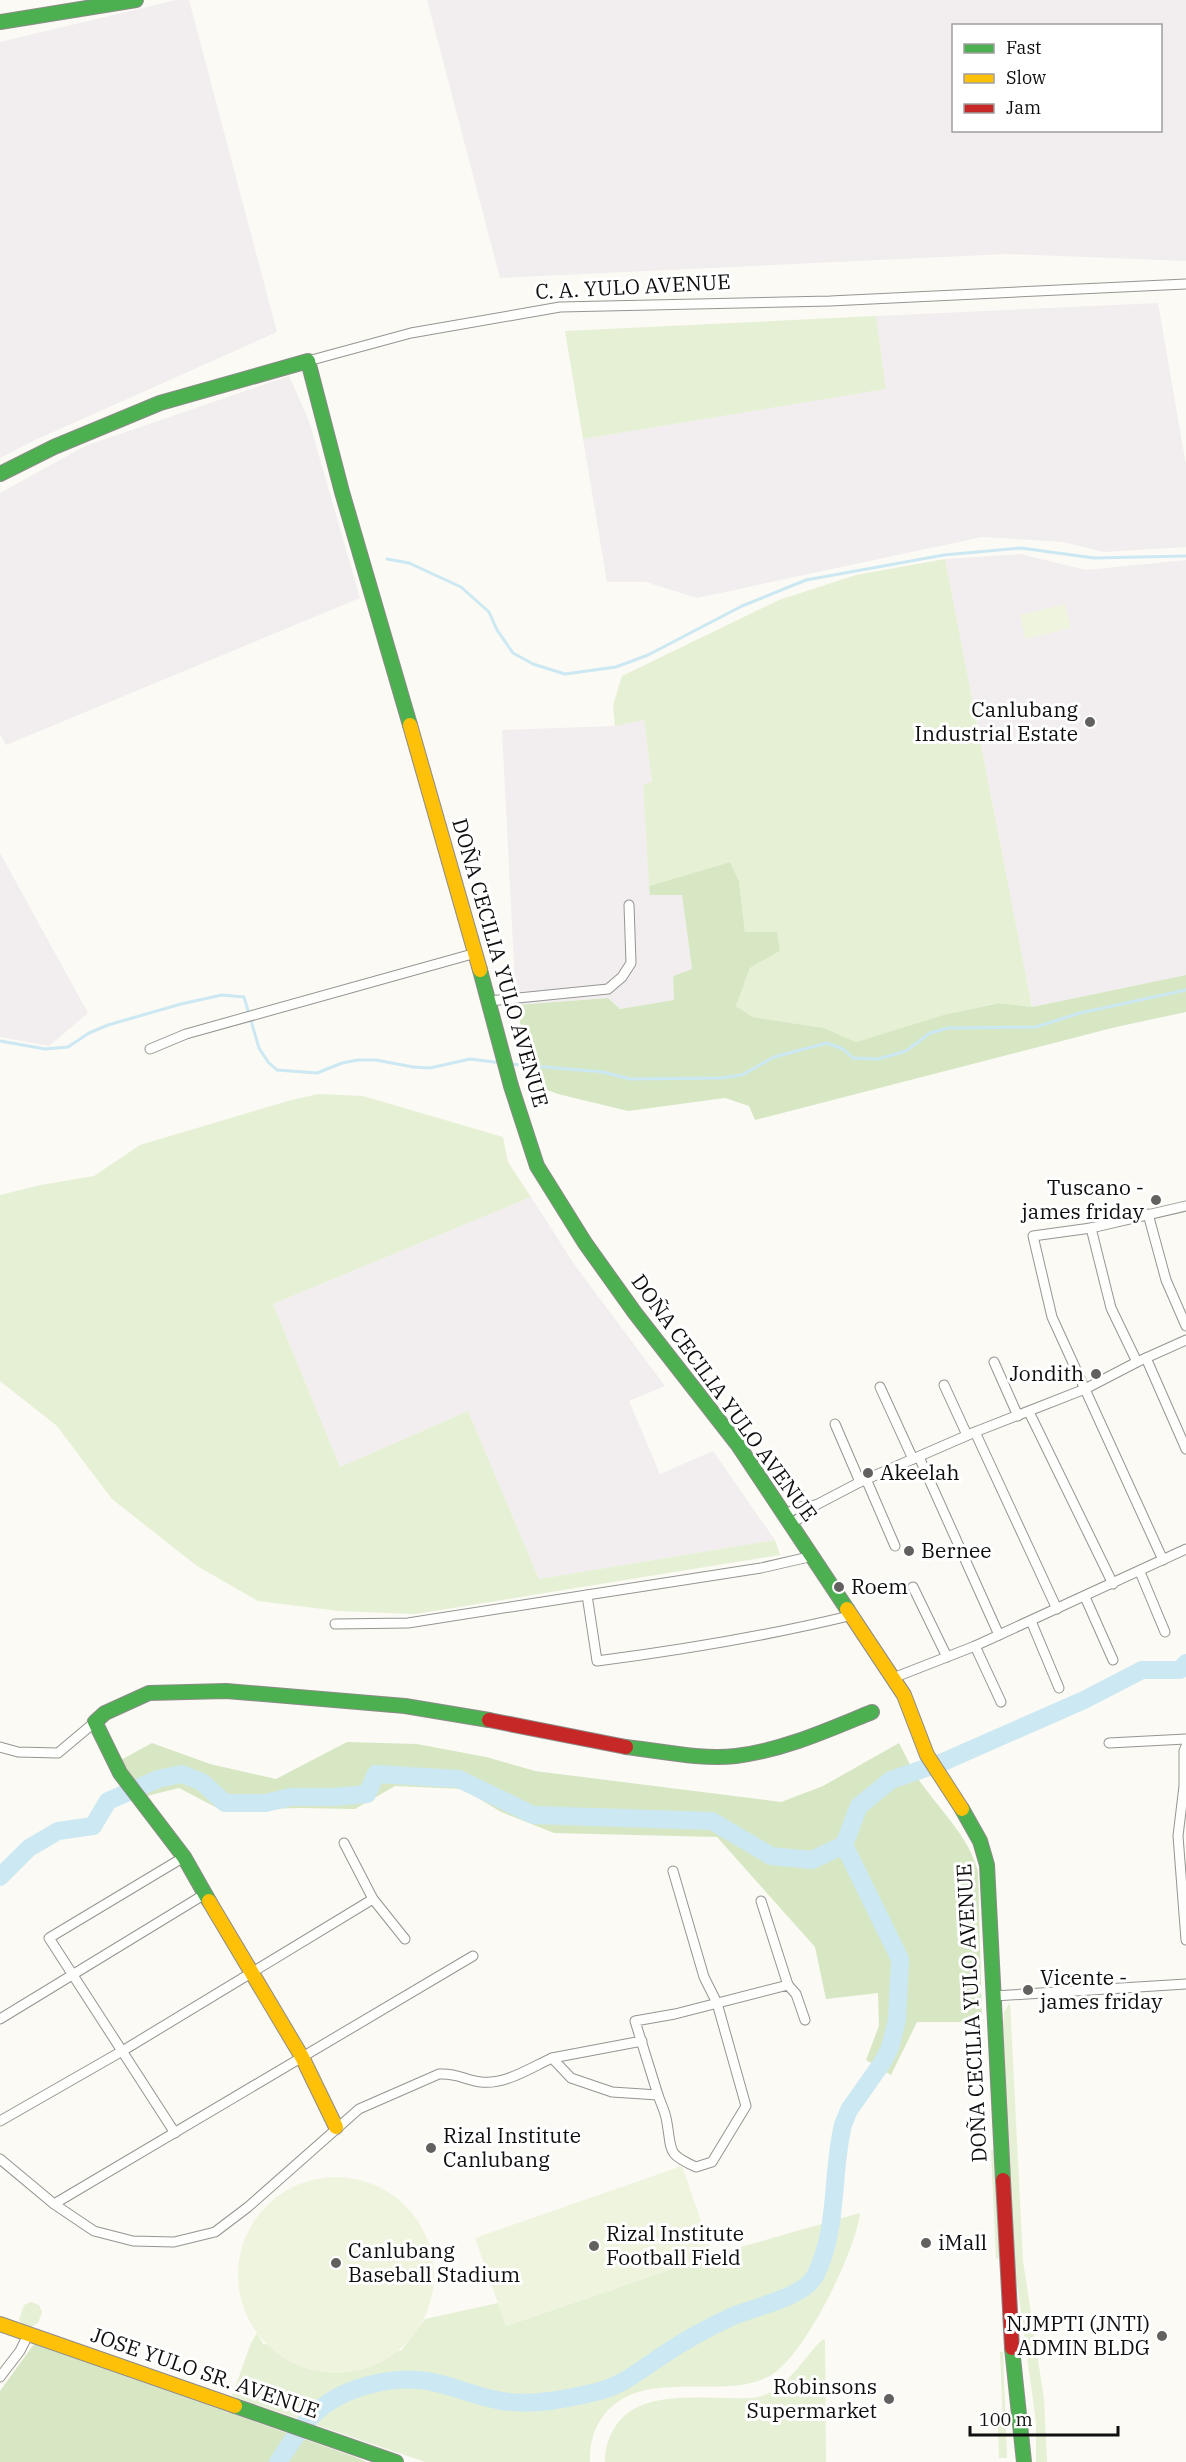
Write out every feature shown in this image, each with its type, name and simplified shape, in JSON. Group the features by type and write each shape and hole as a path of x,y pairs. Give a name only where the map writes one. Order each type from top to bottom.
{"main road":[{"path":"0,22 136,0"},
{"name":"C. A. YULO AVENUE","path":"0,474 54,447 160,403 308,361"},
{"name":"DOÑA CECILIA YULO AVENUE","path":"308,361 342,492 476,953 511,1086 537,1166 585,1243 635,1313 738,1445 813,1556 849,1616 904,1695 927,1755 973,1826 987,1865 1010,2332 1024,2462"},
{"path":"336,2127 302,2057 184,1857 120,1773 95,1722 105,1713 149,1693 226,1691 405,1706 525,1726 619,1746 695,1755 735,1756 800,1742 872,1712"},
{"name":"JOSE YULO SR. AVENUE","path":"0,2324 389,2461"}],"street":[{"name":"C. A. YULO AVENUE","path":"308,361 411,333 560,307 830,301 1186,284"},
{"path":"489,1001 608,989 622,977 631,963 629,905"},
{"path":"150,1049 186,1034 476,953"},
{"path":"1163,1560 1052,1317 1033,1236 1091,1228 1186,1206"},
{"path":"1148,1214 1166,1280 1186,1326"},
{"path":"1091,1228 1111,1308 1137,1362"},
{"path":"788,1519 798,1507 816,1505 863,1481 971,1434 1085,1389 1186,1340"},
{"path":"1146,1358 1186,1449"},
{"path":"994,1362 1018,1416"},
{"path":"944,1385 971,1434 1057,1609"},
{"path":"880,1387 999,1635"},
{"path":"1029,1412 1113,1584"},
{"path":"835,1424 895,1546"},
{"path":"893,1678 975,1646 1186,1550"},
{"path":"335,1624 408,1623 761,1568 813,1556"},
{"path":"1140,1572 1165,1632"},
{"path":"913,1587 947,1657"},
{"path":"587,1595 597,1661 754,1637 849,1616"},
{"path":"1084,1597 1113,1660"},
{"path":"1031,1621 1059,1688"},
{"path":"975,1646 1001,1702"},
{"path":"0,1747 18,1752 58,1752 95,1722"},
{"path":"1109,1743 1186,1739"},
{"path":"1186,1746 1178,1836 1185,1900 1186,1938"},
{"path":"344,1844 373,1899 405,1939"},
{"path":"175,2133 124,2050 49,1938 184,1857"},
{"path":"673,1871 704,1977 717,2003 746,2106 712,2162 696,2167 676,2158 669,2144 667,2121 635,2021 675,2014 717,2003 788,1984"},
{"path":"0,2019 205,1894"},
{"path":"0,2121 124,2050 373,1899"},
{"path":"761,1901 788,1984 796,1994 805,2020"},
{"path":"54,2204 473,1956"},
{"path":"994,1996 1186,1984"},
{"path":"0,2159 54,2204 94,2231 133,2241 174,2242 215,2232 248,2207 359,2109 439,2074 454,2073 480,2082 491,2082 512,2076 552,2058 642,2041"},
{"path":"552,2058 571,2078 612,2092 658,2095"},
{"path":"0,2378 20,2351 29,2333"}],"shaded area":[{"path":"176,0 189,0 277,332 33,441 0,458 0,42"},
{"path":"427,0 1186,0 1186,261 1007,254 500,278"},
{"path":"1158,303 1186,465 1186,547 1104,552 1063,542 982,537 697,598 646,582 607,582 583,439 886,389 876,316"},
{"path":"289,376 309,421 360,598 6,745 0,734 0,493 85,446"},
{"path":"1020,554 1086,570 1186,560 1186,975 1032,1007 945,559"},
{"path":"644,720 652,782 643,786 650,894 682,894 692,969 673,976 674,1000 620,1009 608,998 516,1005 502,730 614,726"},
{"path":"0,853 88,1013 49,1046 0,1037"},
{"path":"531,1197 574,1264 665,1386 629,1401 660,1474 713,1451 775,1540 539,1579 468,1411 340,1467 273,1304"}],"green space":[{"path":"876,316 886,389 583,439 565,331"},
{"path":"945,559 1032,1007 998,1003 943,1015 856,1042 824,1028 753,1017 736,1006 750,968 780,951 745,933 739,881 730,862 649,886 643,785 652,782 644,720 615,726 613,705 622,676 779,600 856,575"},
{"path":"1065,604 1071,628 1025,639 1020,615"},
{"path":"730,862 739,881 745,932 777,932 780,951 750,968 736,1006 753,1017 824,1028 856,1042 943,1015 999,1003 1032,1007 1186,975 1186,1012 1116,1027 755,1120 749,1106 725,1098 628,1111 558,1094 534,1085 516,1005 608,998 620,1009 674,1000 673,976 692,969 682,895 650,895 649,886"},
{"path":"318,1094 363,1096 503,1137 508,1162 531,1197 273,1304 340,1467 468,1411 539,1579 775,1540 780,1555 415,1614 338,1611 258,1601 197,1566 112,1499 57,1426 0,1381 0,1195 94,1176 140,1145"},
{"path":"347,1742 417,1744 486,1757 535,1771 781,1802 823,1786 899,1743 917,1777 968,1846 978,1872 982,2022 917,2022 891,2075 866,2060 879,2026 878,1993 826,1999 815,1947 717,1837 554,1833 501,1812 463,1789 395,1786 355,1809 221,1810 179,1788 143,1797 119,1761 152,1743 210,1764 276,1779"},
{"path":"1010,2002 1023,2261 1044,2399 1047,2462 1036,2462 1036,2422 1014,2261 1003,2027 1004,2012"},
{"path":"991,2150 994,2150 999,2258 996,2259"},
{"name":"Rizal Institute Football Field","path":"682,2166 713,2255 506,2326 475,2238"},
{"name":"Canlubang Baseball Stadium","path":"336,2177 364,2181 382,2189 398,2199 412,2213 430,2247 434,2275 430,2303 422,2321 412,2337 398,2351 364,2369 336,2373 308,2369 290,2361 274,2351 260,2337 242,2303 238,2275 242,2247 250,2229 260,2213 274,2199 308,2181"},
{"path":"860,2213 849,2252 826,2303 797,2350 782,2367 768,2377 747,2384 657,2388 636,2393 617,2402 601,2419 596,2429 592,2439 590,2462 425,2462 232,2396 251,2343 257,2333 263,2344 401,2351 425,2319 498,2303 506,2326 713,2255"},
{"path":"31,2302 39,2305 42,2312 38,2323 31,2327 22,2324 19,2320 24,2305"},
{"path":"823,2339 825,2341 826,2462 605,2462 607,2444 615,2427 637,2408 665,2399 762,2396 776,2389 790,2377"},
{"path":"34,2344 366,2462 0,2462 0,2391"},
{"path":"1000,2352 1003,2352 1007,2458 999,2458 998,2425 1003,2425"}],"waterway":[{"path":"387,559 409,563 461,587 489,612 497,630 513,653 533,664 565,674 616,667 648,655 742,606 806,580 944,555 1021,548 1094,558 1186,556"},
{"path":"511,1064 603,1072 630,1079 721,1078 742,1075 774,1057 827,1043 843,1049 853,1058 878,1059 906,1051 930,1033 948,1028 1036,1027 1080,1013 1186,990"},
{"path":"0,1041 45,1049 68,1047 89,1033 108,1025 222,995 244,997 259,1048 268,1062 277,1070 317,1073 342,1063 358,1060 376,1060 430,1068 470,1059 502,1063"},
{"path":"278,2462 313,2415 337,2397 351,2391 382,2382 413,2380 446,2385 492,2399 526,2403 596,2392 623,2381 713,2326 740,2313 789,2296 809,2284 823,2258 828,2240 843,2125 849,2110 890,2048 897,2020 900,1959 844,1845 859,1806 891,1780 943,1762 1084,1700 1142,1670 1180,1670 1186,1663"},
{"path":"0,1877 29,1848 58,1831 93,1826 108,1801 158,1779 182,1774 202,1782 225,1803 266,1803 290,1797 367,1794 376,1774 459,1779 533,1815 712,1821 771,1856 812,1860 844,1845"}],"traffic: fast":[{"path":"0,22 136,0"},
{"path":"0,474 54,447 160,403 308,361 342,492 410,725"},
{"path":"480,970 511,1086 537,1166 585,1243 635,1313 738,1445 847,1609"},
{"path":"209,1901 184,1857 120,1773 95,1722 105,1713 149,1693 226,1691 405,1706 489,1720"},
{"path":"626,1747 695,1756 736,1756 789,1744 872,1712"},
{"path":"962,1809 980,1841 987,1865 1003,2180"},
{"path":"1012,2348 1024,2462"},
{"path":"235,2406 396,2462"}],"traffic: slow":[{"path":"410,725 480,970"},
{"path":"847,1609 904,1695 927,1755 962,1809"},
{"path":"209,1901 302,2057 336,2127"},
{"path":"0,2324 235,2406"}],"traffic: jam":[{"path":"489,1720 626,1747"},
{"path":"1003,2180 1012,2348"}],"place":[{"name":"Canlubang Industrial Estate","path":"1090,722"},
{"name":"Tuscano - james friday","path":"1156,1200"},
{"name":"Jondith","path":"1096,1374"},
{"name":"Akeelah","path":"868,1473"},
{"name":"Bernee","path":"909,1551"},
{"name":"Roem","path":"839,1587"},
{"name":"Vicente - james friday","path":"1028,1990"},
{"name":"Rizal Institute Canlubang","path":"431,2148"},
{"name":"iMall","path":"926,2243"},
{"name":"Rizal Institute Football Field","path":"594,2246"},
{"name":"Canlubang Baseball Stadium","path":"336,2263"},
{"name":"NJMPTI (JNTI) ADMIN BLDG","path":"1162,2336"},
{"name":"Robinsons Supermarket","path":"889,2399"}]}
